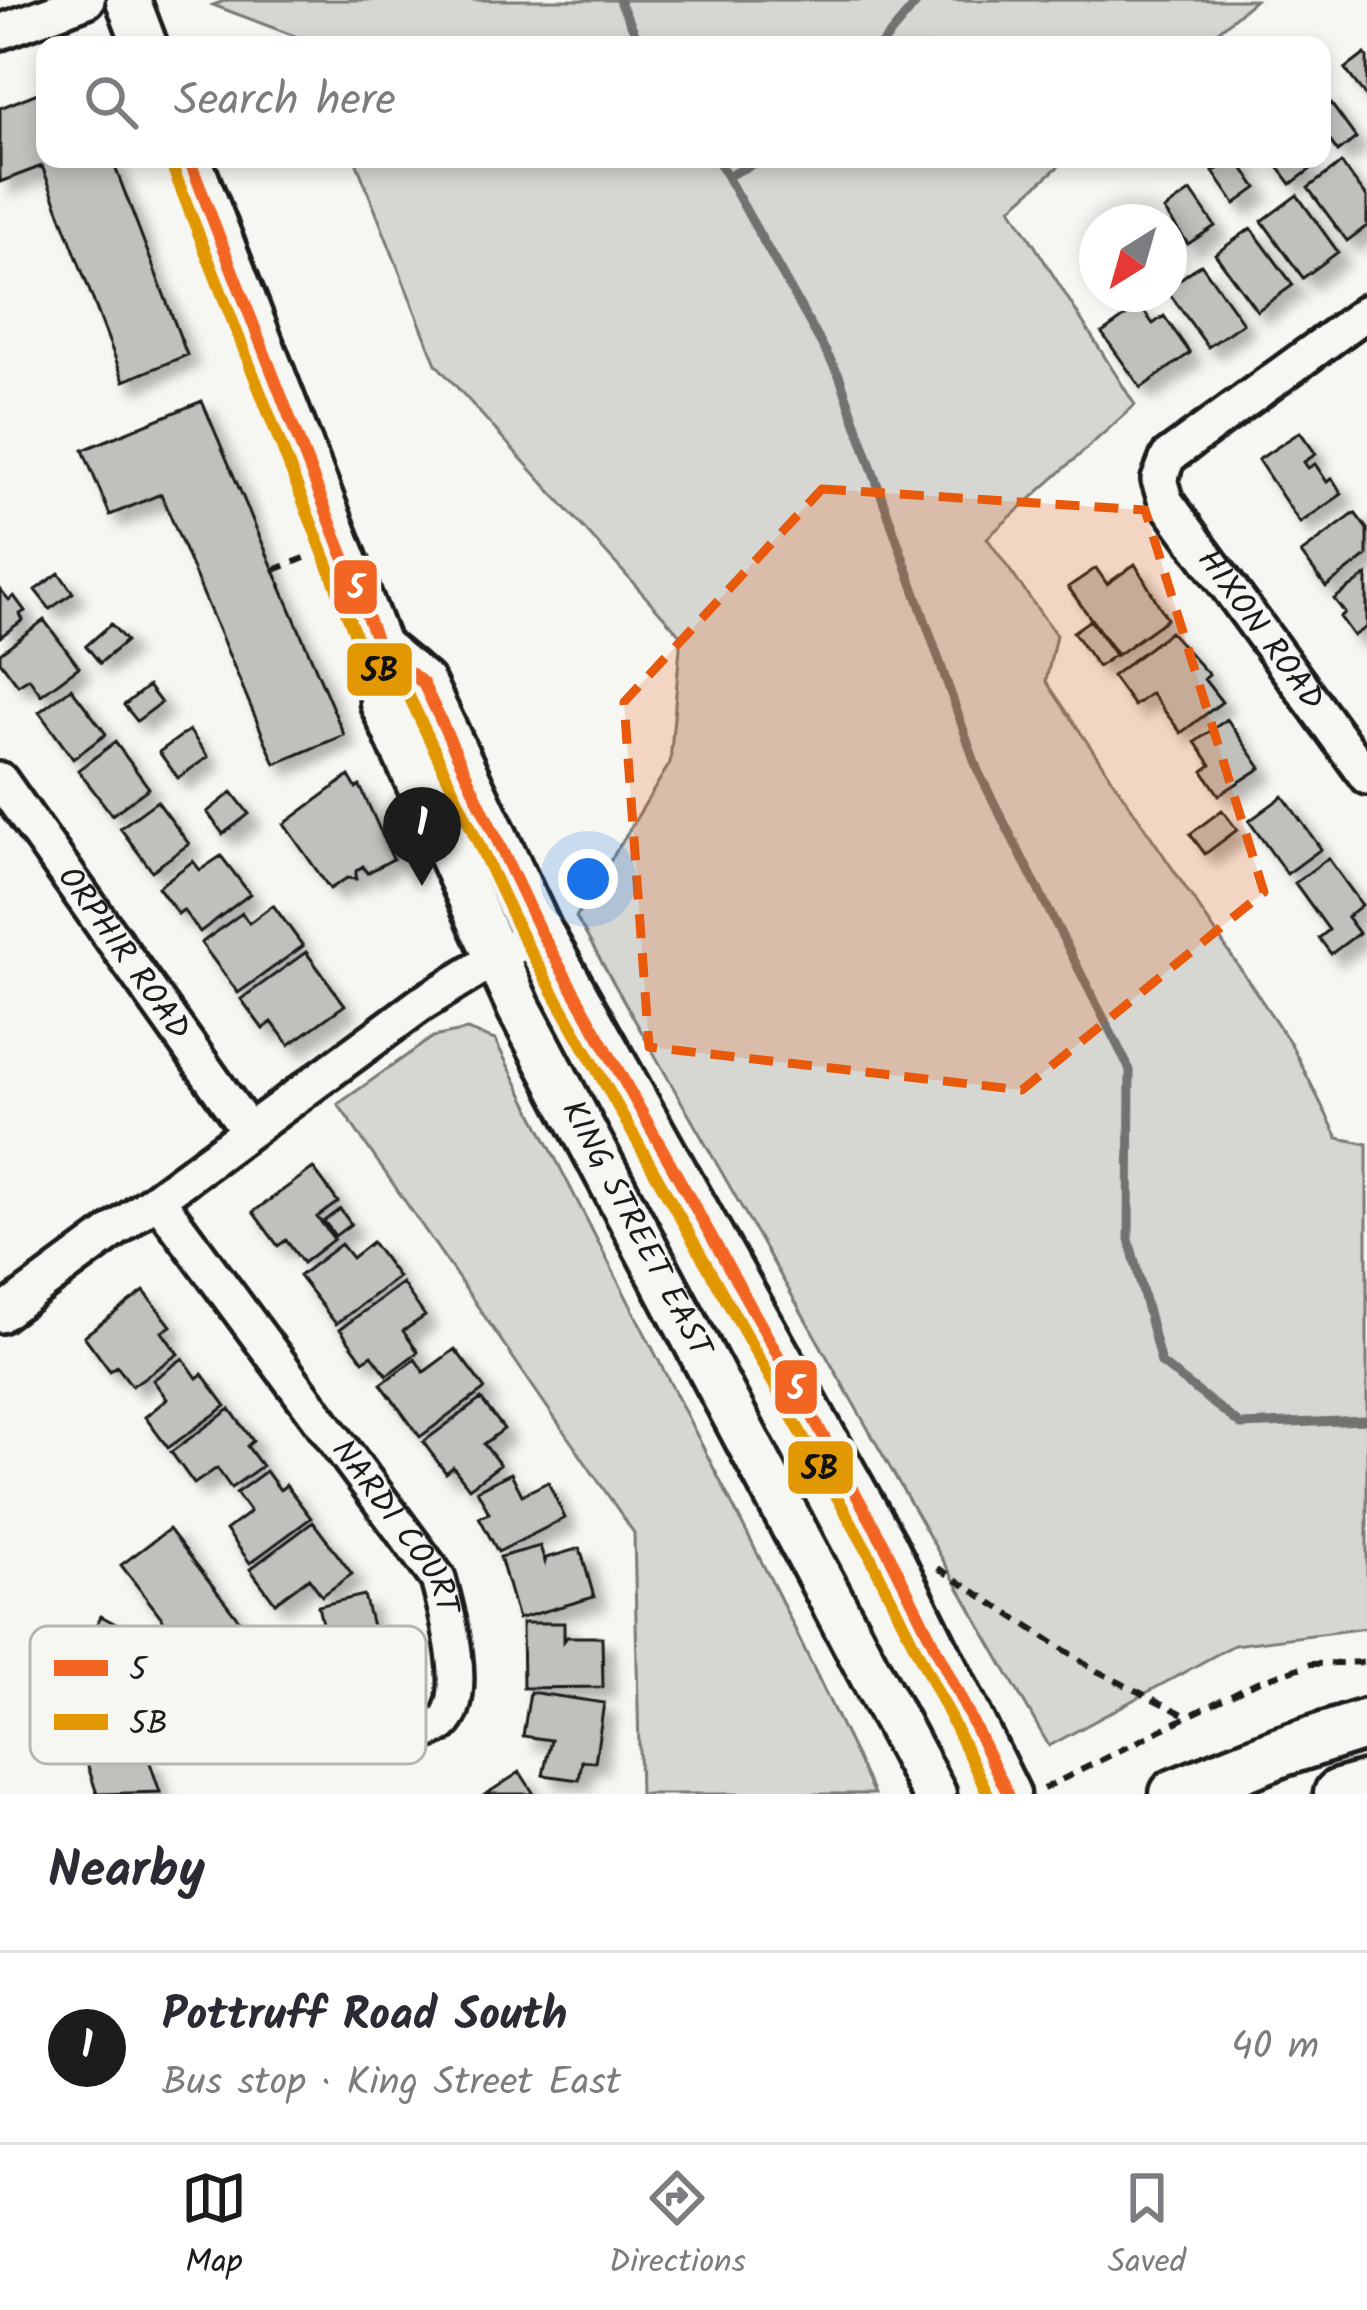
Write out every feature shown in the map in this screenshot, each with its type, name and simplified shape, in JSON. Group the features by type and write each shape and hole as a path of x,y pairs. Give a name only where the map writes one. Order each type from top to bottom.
{"highway":[{"path":"1175,1794 1367,1724"},
{"path":"1339,1794 1367,1786"}],"main road":[{"path":"128,0 142,36"},
{"name":"KING STREET EAST","path":"193,168 379,647 382,703 519,1008 934,1794"},
{"name":"KING STREET EAST","path":"379,647 424,683 540,931 1025,1791"}],"street":[{"path":"2,23 87,0"},
{"name":"HIXON ROAD","path":"1367,313 1168,457 1159,480 1166,502 1367,778"},
{"name":"ORPHIR ROAD","path":"0,780 248,1130"},
{"path":"0,1316 421,1004 540,931"},
{"name":"NARDI COURT","path":"158,1200 438,1579 454,1636 454,1703 444,1722 426,1732"}],"path":[{"path":"885,1546 940,1569 1097,1670 1187,1717"},
{"path":"1025,1791 1256,1682 1311,1664 1367,1662"}],"highlighted area":[{"path":"822,489 1145,510 1264,892 1022,1090 649,1047 624,702"}],"shaded area":[{"path":"227,0 1255,0 1213,36 295,36 213,5"},
{"path":"359,168 1057,168 1011,208 1135,405 987,538 1056,635 1046,681 1291,1044 1338,1138 1367,1144 1367,1628 1234,1645 1049,1746 576,917 670,763 681,636 436,364"},
{"path":"467,1030 495,1040 778,1594 874,1794 640,1794 634,1533 338,1104 433,1037"}],"building":[{"path":"1367,57 1367,98 1345,69"},
{"path":"36,94 37,168 0,182 0,108"},
{"path":"1331,104 1356,138 1338,152 1331,142"},
{"path":"1341,163 1367,197 1367,226 1347,241 1308,188"},
{"path":"43,168 115,168 187,355 124,381"},
{"path":"1243,168 1257,188 1235,204 1213,172"},
{"path":"1279,168 1311,169 1291,184"},
{"path":"1191,191 1215,226 1188,244 1187,204 1173,204"},
{"path":"1297,195 1338,252 1303,278 1262,221"},
{"path":"1251,228 1293,285 1257,311 1215,254"},
{"path":"1201,264 1243,323 1208,347 1183,312 1187,312 1187,274"},
{"path":"1132,312 1144,312 1153,324 1164,316 1190,353 1141,388 1102,333"},
{"path":"202,401 344,735 275,764 161,494 110,515 83,450"},
{"path":"1300,432 1316,454 1304,462 1308,468 1315,464 1342,494 1300,523 1258,460"},
{"path":"1355,513 1367,529 1367,556 1326,587 1301,553"},
{"path":"1135,564 1167,619 1117,655 1068,587 1096,568 1107,584"},
{"path":"59,573 73,593 50,609 35,590"},
{"path":"1367,575 1367,627 1354,636 1334,599"},
{"path":"0,589 9,600 14,596 25,611 20,614 23,620 0,637"},
{"path":"44,620 79,667 41,695 29,678 18,685 0,661 0,653"},
{"path":"1090,620 1115,655 1098,667 1073,632"},
{"path":"111,624 126,641 100,663 86,646"},
{"path":"1170,632 1209,675 1204,679 1222,702 1181,733 1151,693 1134,706 1112,676"},
{"path":"148,686 161,703 137,721 124,705"},
{"path":"71,688 106,734 73,759 39,712"},
{"path":"1227,719 1261,768 1219,795 1203,771 1211,765 1195,742"},
{"path":"189,730 208,757 178,778 159,752"},
{"path":"115,742 149,788 112,815 78,770"},
{"path":"349,776 356,788 360,786 393,859 367,873 363,866 356,871 356,879 347,878 330,889 284,824"},
{"path":"232,792 249,814 223,834 207,812"},
{"path":"1283,796 1321,849 1287,874 1249,821"},
{"path":"157,801 189,844 152,871 120,828"},
{"path":"1222,810 1237,830 1205,854 1190,834"},
{"path":"221,856 250,894 200,932 183,910 178,914 158,887 193,861 200,870"},
{"path":"1328,858 1362,905 1347,917 1359,933 1331,954 1319,938 1329,930 1295,883"},
{"path":"273,905 303,946 238,993 201,943 242,913 249,923"},
{"path":"306,952 345,1005 289,1045 272,1022 263,1029 241,999"},
{"path":"313,1168 338,1202 317,1217 334,1239 303,1263 286,1240 278,1246 253,1212"},
{"path":"340,1209 351,1224 335,1236 324,1221"},
{"path":"372,1242 398,1277 336,1324 299,1276 341,1244 352,1258"},
{"path":"402,1283 425,1316 403,1331 418,1352 387,1375 372,1355 363,1361 340,1329"},
{"path":"144,1291 171,1326 162,1332 178,1354 132,1386 117,1366 110,1371 84,1336"},
{"path":"455,1349 485,1389 420,1437 381,1384 415,1359 424,1372"},
{"path":"183,1358 226,1406 168,1448 145,1417 167,1399 153,1380"},
{"path":"481,1399 504,1429 484,1444 500,1465 469,1488 453,1467 446,1473 423,1442"},
{"path":"230,1409 253,1441 247,1446 262,1466 231,1488 217,1468 194,1484 171,1452"},
{"path":"266,1471 280,1490 286,1485 311,1518 250,1563 226,1530 250,1512 236,1493"},
{"path":"511,1473 522,1495 548,1482 565,1518 498,1552 479,1517 489,1513 477,1490"},
{"path":"313,1522 352,1574 322,1596 309,1578 275,1603 250,1569"},
{"path":"169,1529 244,1626 168,1626 121,1565"},
{"path":"540,1546 545,1562 580,1548 594,1597 518,1619 500,1557"},
{"path":"364,1595 372,1626 323,1626 318,1606"},
{"path":"101,1616 120,1626 96,1626"},
{"path":"522,1623 564,1623 564,1641 567,1637 602,1637 603,1687 523,1688"},
{"path":"530,1692 604,1703 595,1762 582,1761 579,1780 543,1775 551,1740 523,1736"},
{"path":"87,1764 150,1764 160,1792 97,1794"},
{"path":"520,1772 534,1794 486,1794"}],"waterway":[{"path":"619,0 637,36"},
{"path":"889,36 919,0"},
{"path":"722,168 839,375 978,771 1130,1070 1129,1239 1161,1363 1241,1425 1367,1420"},
{"path":"728,176 744,168"}],"transit line":[{"name":"5B","path":"173,168 363,655 408,694 524,940 869,1554 988,1794"},
{"name":"5","path":"193,168 379,647 423,683 540,931 885,1546 1008,1794"}],"place":[{"name":"Pottruff Road South","path":"422,886"}]}
